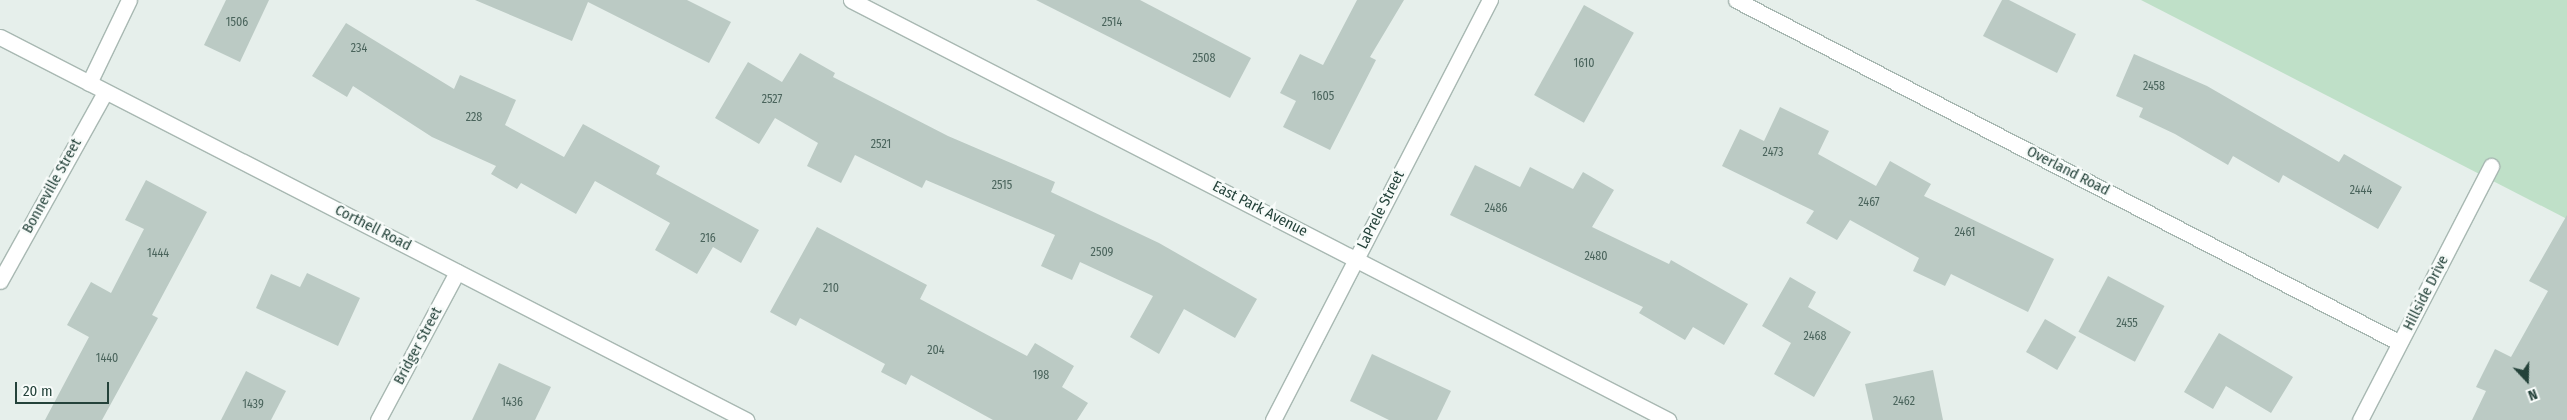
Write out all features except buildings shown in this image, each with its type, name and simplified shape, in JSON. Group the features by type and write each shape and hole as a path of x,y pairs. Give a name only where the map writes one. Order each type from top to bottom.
{"street":[{"path":"89,83 129,0"},
{"name":"East Park Avenue","path":"851,0 1668,420"},
{"name":"LaPrele Street","path":"1273,420 1490,0"},
{"name":"Overland Road","path":"1736,0 2400,343"},
{"name":"Corthell Road","path":"0,37 746,420"},
{"name":"Bonneville Street","path":"0,281 105,92"},
{"name":"Hillside Drive","path":"2360,420 2491,166"},
{"name":"Bridger Street","path":"378,420 457,272"}],"green space":[{"path":"2141,0 2567,0 2567,219"}]}
